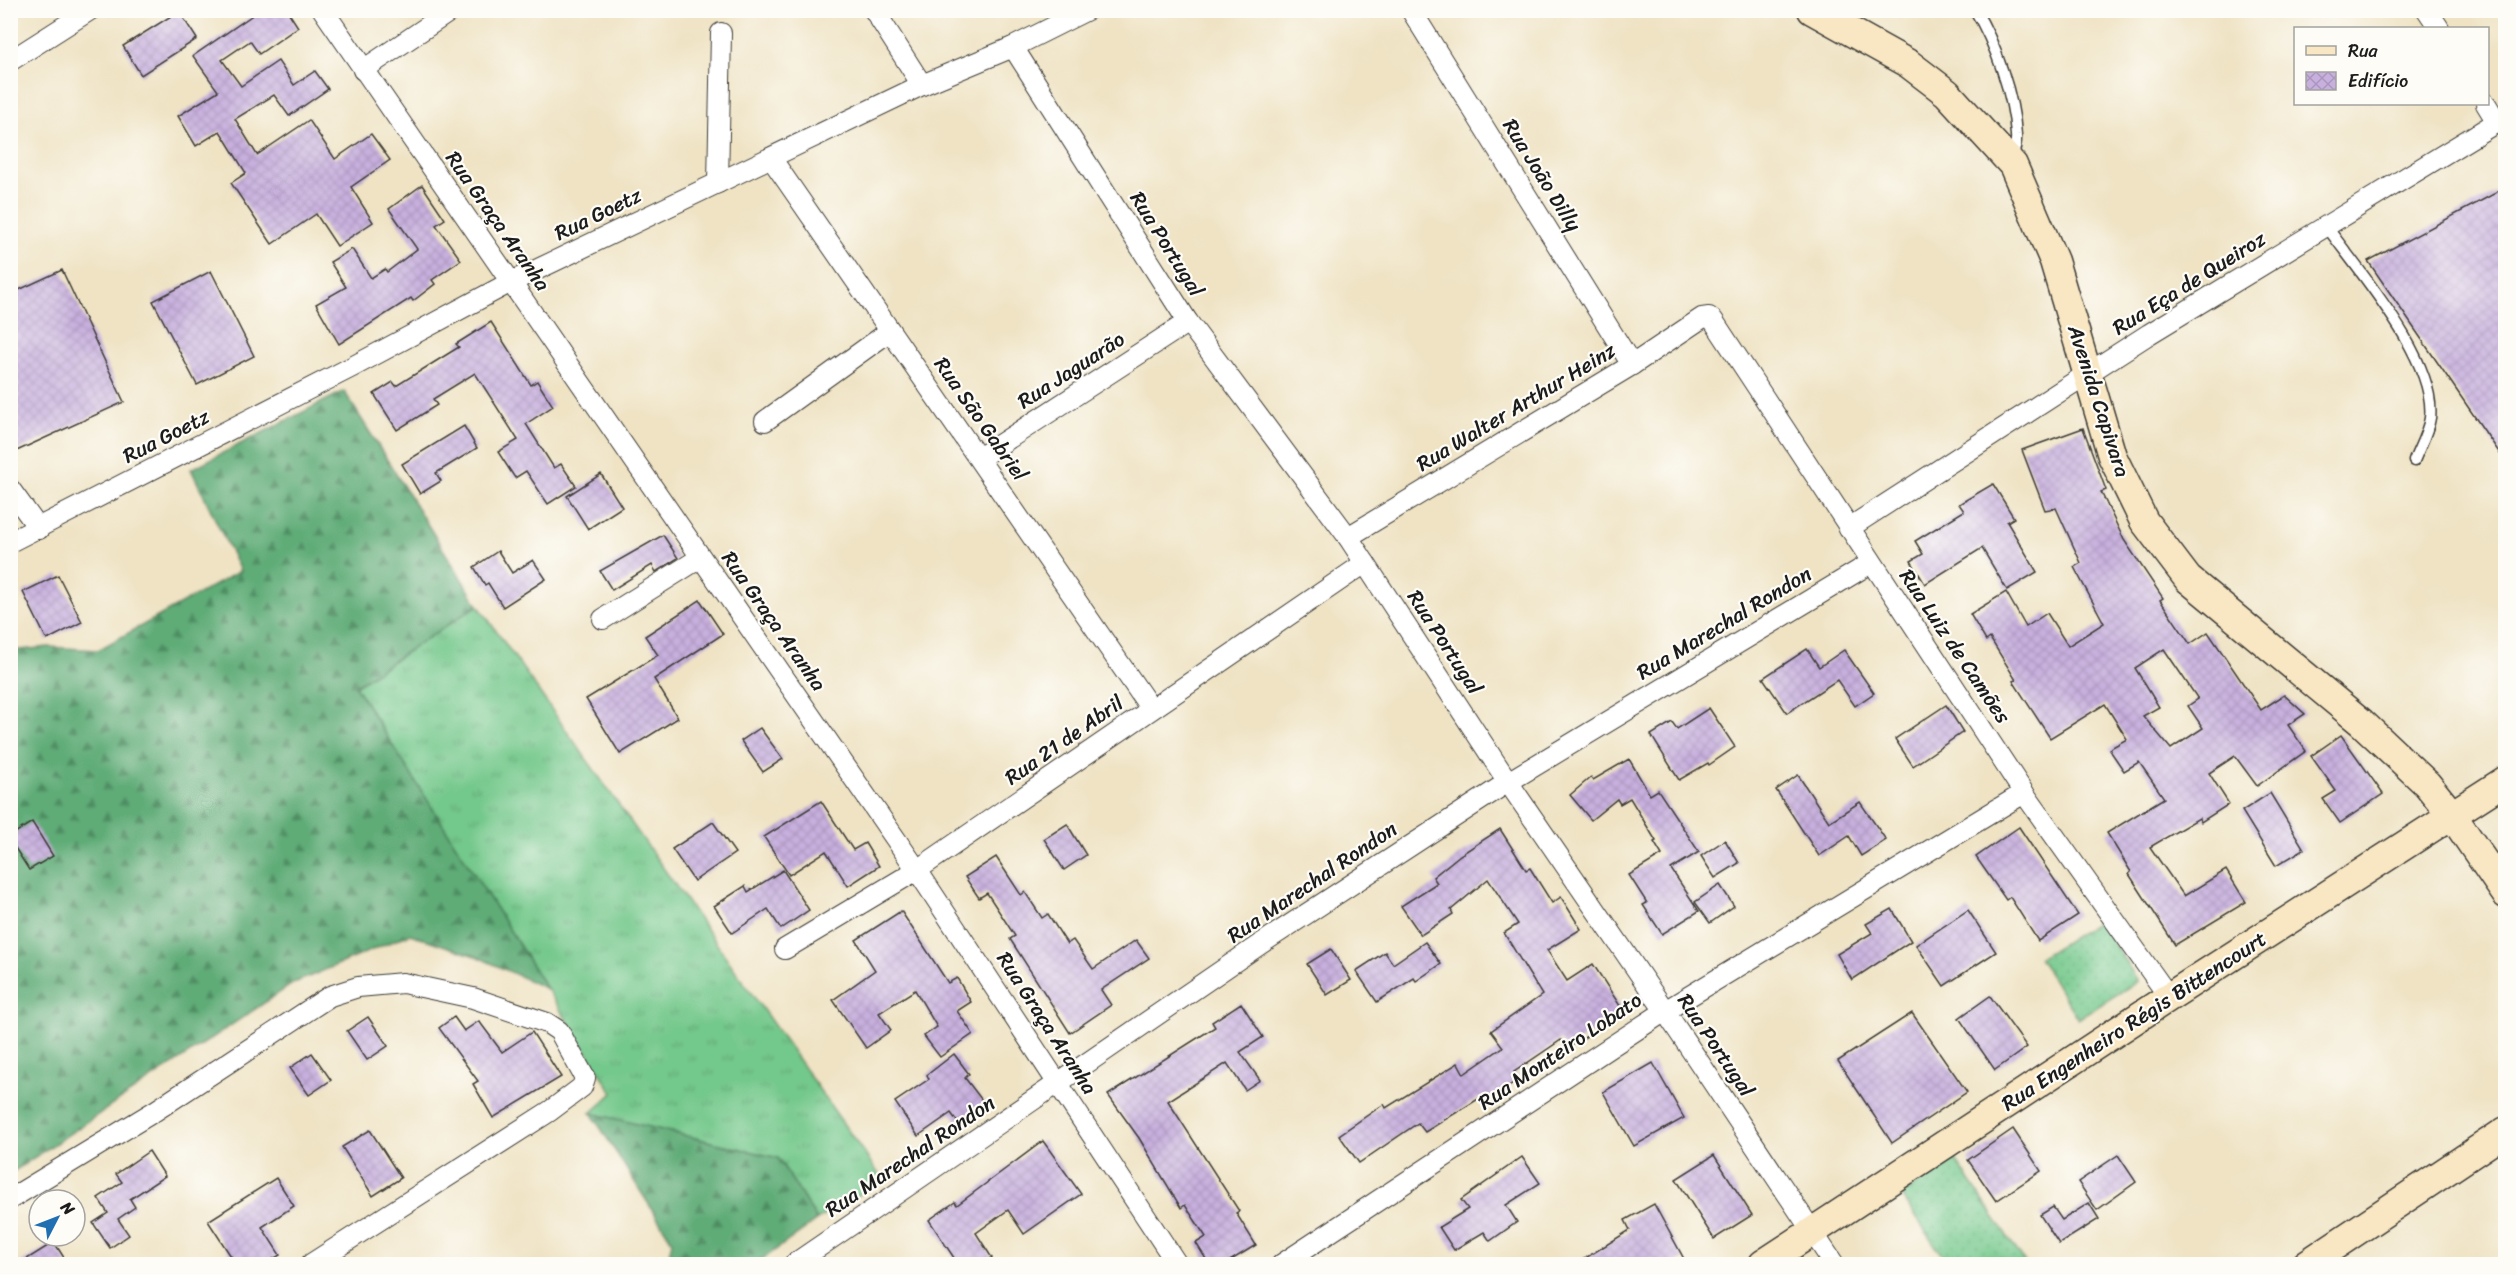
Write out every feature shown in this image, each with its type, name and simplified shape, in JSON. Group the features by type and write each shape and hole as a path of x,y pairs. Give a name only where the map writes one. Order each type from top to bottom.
{"main road":[{"name":"Avenida Capivara","path":"1812,10 1909,64 1947,93 2013,165 2054,261 2112,456 2139,512 2188,579 2361,722 2427,784 2452,815 2505,894"},
{"name":"Rua Engenheiro Régis Bittencourt","path":"1763,1264 2169,997 2505,780"},
{"path":"2307,1264 2505,1131"}],"street":[{"path":"10,61 90,10"},
{"name":"Rua Graça Aranha","path":"323,10 917,870 1177,1264"},
{"path":"363,70 452,10"},
{"path":"874,10 922,85"},
{"name":"Rua Goetz","path":"10,542 512,282 922,85 1013,47 1087,10"},
{"name":"Rua João Dilly","path":"1411,10 1632,365"},
{"path":"2427,10 2438,27"},
{"path":"718,183 721,33"},
{"name":"Rua Portugal","path":"1013,47 1188,322 1348,537 1508,782 1834,1264"},
{"name":"Rua Eça de Queiroz","path":"1849,528 2149,334 2497,122 2487,105"},
{"name":"Rua São Gabriel","path":"771,158 1151,709"},
{"name":"Rua Walter Arthur Heinz","path":"1348,537 1632,365 1702,318 1709,317"},
{"name":"Rua Luiz de Camões","path":"1709,317 2024,793 2169,997"},
{"name":"Rua Jaguarão","path":"979,458 1188,322"},
{"path":"765,421 890,331"},
{"path":"10,489 39,528"},
{"path":"603,620 700,558"},
{"name":"Rua Marechal Rondon","path":"794,1264 1259,945 1508,782 1871,562"},
{"name":"Rua 21 de Abril","path":"785,949 917,870 1365,563"},
{"name":"Rua Monteiro Lobato","path":"1282,1264 1665,1011 2024,793"},
{"path":"10,1200 155,1111 330,996 358,987 403,983 473,998 547,1023 559,1031 581,1068 585,1078 582,1087 550,1111 311,1264"}],"lane":[{"path":"1975,10 1988,32 2006,84 2016,135 2013,165"},
{"path":"2327,227 2408,339 2418,361 2428,391 2430,418 2414,461"}],"green space":[{"path":"344,391 478,605 355,686 547,989 478,957 410,934 294,983 11,1173 11,651 49,647 98,650 240,571 191,469"},
{"path":"478,605 883,1180 817,1220 778,1158 591,1113 613,1093 355,686"},
{"path":"2099,921 2138,981 2078,1019 2039,958"},
{"path":"591,1113 778,1158 817,1220 756,1264 667,1264 672,1241"},
{"path":"1955,1159 2026,1264 1948,1264 1901,1195"}],"building":[{"path":"260,10 287,10 298,27 259,54 250,41 222,60 241,86 278,61 294,85 315,71 328,89 289,116 274,95 235,119 257,155 309,120 335,159 371,134 390,160 351,187 373,222 337,246 316,214 272,244 231,183 246,173 220,131 196,146 178,116 218,91 193,56"},
{"path":"179,11 197,39 141,75 123,46"},
{"path":"422,185 445,219 436,225 461,260 432,280 435,284 413,301 411,298 339,344 316,304 346,287 330,262 352,249 371,278 385,269 387,272 417,249 389,209"},
{"path":"2505,188 2505,461 2368,261"},
{"path":"62,270 124,402 10,454 10,294"},
{"path":"211,271 254,356 197,385 153,301"},
{"path":"491,322 531,385 537,381 553,406 526,424 554,468 561,464 576,486 548,504 526,471 515,478 498,452 518,440 475,373 433,399 437,405 397,430 374,394 393,382 396,386 459,347 456,344"},
{"path":"464,426 477,448 436,473 441,481 420,494 402,464"},
{"path":"2083,428 2106,490 2101,492 2124,540 2163,598 2160,600 2190,644 2208,632 2261,710 2284,695 2305,714 2288,725 2306,751 2257,786 2235,756 2209,773 2229,804 2201,822 2199,818 2150,847 2184,896 2226,870 2246,902 2175,945 2129,874 2131,872 2107,833 2164,798 2139,762 2124,771 2109,749 2127,739 2105,704 2050,738 2013,681 2016,680 1990,638 1986,641 1970,614 2006,592 2026,627 2047,613 2068,646 2104,623 2074,567 2081,563 2056,508 2045,510 2022,450","holes":["2164,649 2198,699 2188,706 2203,728 2171,749 2143,716 2159,707 2135,668"]},
{"path":"601,474 622,507 588,529 567,496"},
{"path":"1993,484 2014,518 2007,522 2037,572 2007,590 1982,548 1925,584 1911,561 1923,554 1915,541 1964,511 1959,504"},
{"path":"663,535 678,558 656,572 652,565 612,590 600,571"},
{"path":"498,551 512,573 533,560 546,579 503,607 488,583 485,585 474,567"},
{"path":"58,575 82,622 47,640 23,592"},
{"path":"700,600 723,634 654,679 678,718 620,754 586,699 658,655 645,636"},
{"path":"1807,649 1819,667 1844,650 1874,693 1855,706 1837,680 1787,713 1763,678"},
{"path":"1946,705 1963,732 1913,766 1895,739"},
{"path":"1709,708 1735,747 1709,765 1708,763 1679,780 1651,735 1672,722 1677,729"},
{"path":"760,728 783,759 763,772 741,741"},
{"path":"2341,735 2383,794 2340,823 2323,799 2336,791 2311,756"},
{"path":"1629,759 1650,795 1658,790 1699,852 1671,869 1699,911 1662,934 1643,905 1647,903 1629,875 1662,855 1630,798 1620,804 1617,799 1591,820 1570,795 1591,777 1593,780"},
{"path":"1798,775 1829,822 1860,802 1886,840 1861,856 1849,836 1819,856 1776,790"},
{"path":"2270,793 2304,849 2276,866 2242,811"},
{"path":"821,801 853,850 865,843 879,866 848,886 826,851 789,875 764,837"},
{"path":"32,822 53,856 29,870 10,840 10,836"},
{"path":"713,822 735,853 694,881 672,849"},
{"path":"1067,824 1086,855 1064,870 1044,839"},
{"path":"2019,827 2078,915 2038,941 2010,897 2006,900 1976,857"},
{"path":"1500,829 1526,870 1530,868 1552,903 1561,897 1581,929 1547,950 1567,981 1593,964 1624,1012 1567,1049 1561,1040 1514,1072 1519,1079 1486,1101 1483,1096 1425,1132 1418,1123 1359,1163 1339,1135 1384,1104 1386,1108 1458,1063 1464,1074 1503,1047 1491,1031 1542,995 1504,933 1518,924 1488,879 1451,910 1453,914 1421,935 1401,906 1437,883 1433,877 1460,855"},
{"path":"1725,840 1739,863 1715,878 1701,856"},
{"path":"996,857 1021,895 1025,892 1042,918 1048,914 1067,944 1073,940 1093,969 1136,940 1149,958 1101,990 1111,1005 1070,1033 1010,939 1015,936 987,893 979,898 965,877"},
{"path":"783,870 809,910 781,929 768,909 732,933 714,906 745,886 748,892"},
{"path":"1720,885 1734,906 1710,923 1695,902"},
{"path":"1892,909 1911,941 1852,980 1837,954 1872,933 1866,924"},
{"path":"1968,910 1996,952 1944,986 1916,945"},
{"path":"901,911 948,983 957,978 971,1002 957,1011 973,1034 940,1057 924,1036 937,1027 915,990 879,1013 891,1030 866,1048 833,1000 875,970 856,940"},
{"path":"1425,942 1441,964 1416,981 1414,978 1377,1002 1356,971 1385,952 1393,964"},
{"path":"1331,949 1351,980 1327,995 1307,964"},
{"path":"1990,996 2027,1047 1995,1070 1959,1018"},
{"path":"1241,1003 1263,1037 1240,1052 1260,1080 1245,1090 1227,1063 1168,1101 1239,1211 1236,1213 1256,1245 1225,1264 1209,1264 1196,1243 1206,1237 1185,1205 1181,1208 1139,1138 1108,1095 1215,1027 1212,1022"},
{"path":"1912,1013 1967,1092 1892,1143 1838,1061"},
{"path":"368,1017 388,1046 367,1060 347,1031"},
{"path":"454,1017 464,1031 479,1021 502,1052 532,1032 561,1077 493,1118 473,1084 478,1081 439,1028"},
{"path":"312,1053 331,1080 309,1095 290,1068"},
{"path":"954,1054 969,1074 965,1078 988,1108 962,1128 951,1113 918,1136 895,1102 929,1079 927,1075"},
{"path":"1653,1063 1684,1118 1634,1146 1603,1092"},
{"path":"2013,1129 2041,1171 1996,1201 1968,1160"},
{"path":"370,1130 401,1178 373,1196 342,1147"},
{"path":"1043,1141 1081,1194 1024,1234 1008,1210 976,1233 992,1258 981,1264 958,1264 929,1220 955,1202 957,1205"},
{"path":"149,1151 165,1176 130,1199 135,1207 118,1219 129,1235 110,1248 93,1223 108,1213 98,1198 122,1182 116,1174"},
{"path":"1714,1155 1752,1215 1714,1239 1676,1179"},
{"path":"2118,1155 2136,1182 2097,1210 2078,1182"},
{"path":"1522,1157 1540,1183 1506,1205 1517,1222 1490,1241 1484,1232 1454,1250 1439,1227 1468,1209 1461,1200"},
{"path":"276,1178 294,1206 262,1227 280,1255 265,1264 236,1264 208,1221"},
{"path":"2089,1203 2099,1219 2059,1244 2040,1215 2053,1207 2062,1220"},
{"path":"1654,1204 1684,1259 1673,1264 1576,1264 1630,1230 1625,1220"},
{"path":"44,1248 58,1248 68,1264 19,1264"}]}
